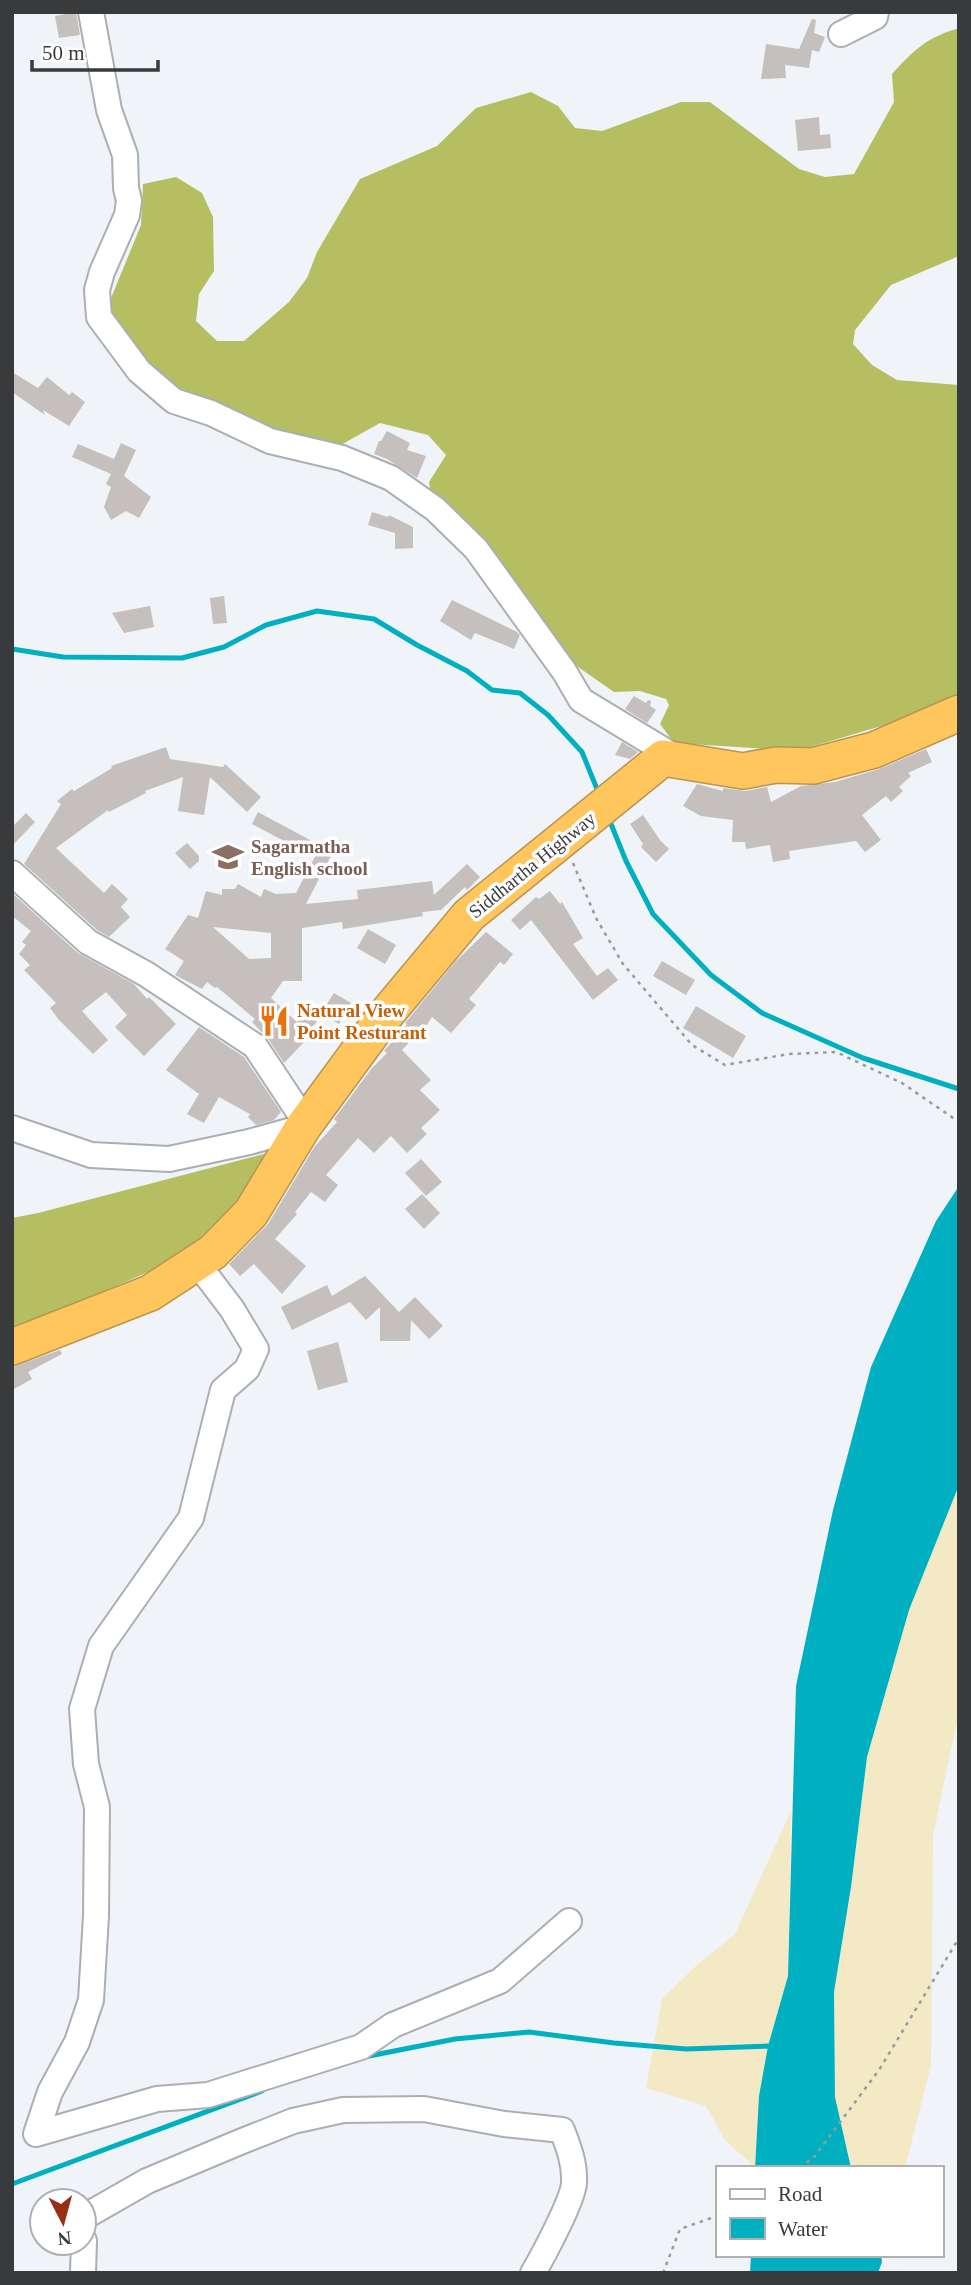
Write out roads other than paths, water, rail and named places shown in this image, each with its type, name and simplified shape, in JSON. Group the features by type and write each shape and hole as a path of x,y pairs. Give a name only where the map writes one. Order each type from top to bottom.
{"highway":[{"path":"672,759 743,771 776,765 813,766 874,750 959,713"},
{"name":"Siddhartha Highway","path":"12,1347 150,1293 214,1252 251,1213 305,1125 383,1018 469,915 672,759"}],"street":[{"path":"91,12 109,110 125,155 129,201 127,215 97,290 99,317 139,371 174,401 211,414 270,441 342,458 391,478 435,509 475,549 564,670 581,700 672,759"},
{"path":"841,34 875,17 876,12"},
{"path":"12,873 88,942 146,974 255,1046 305,1125 250,1142 169,1159 91,1155 12,1128"},
{"path":"197,1263 232,1310 256,1349 247,1369 223,1390 191,1518 101,1646 82,1709 86,1763 97,1807 96,1916 91,2000 77,2042 50,2092 37,2134 157,2099 208,2095 361,2048 393,2025 500,1981 569,1921"},
{"path":"98,2209 147,2180 293,2121 343,2110 424,2109 504,2124 562,2130 572,2155 574,2186 533,2273"}],"water":[{"path":"959,1186 959,1485 909,1610 867,1757 851,1887 834,1992 835,2097 851,2166 755,2166 759,2096 768,2046 788,1976 796,1686 833,1510 871,1367 936,1221"},
{"path":"751,2257 881,2257 882,2262 878,2273 750,2273"}],"waterway":[{"path":"12,649 63,657 182,658 224,647 266,625 317,611 374,619 467,671 492,690 520,693 548,715 582,752 599,794"},
{"path":"609,819 626,861 653,914 711,975 762,1013 863,1058 959,1089"},
{"path":"364,2057 455,2039 529,2032 686,2049 774,2048"},
{"path":"12,2184 262,2091"}],"place":[{"name":"Sagarmatha English school","path":"228,857"},
{"name":"Natural View Point Resturant","path":"274,1021"}]}
